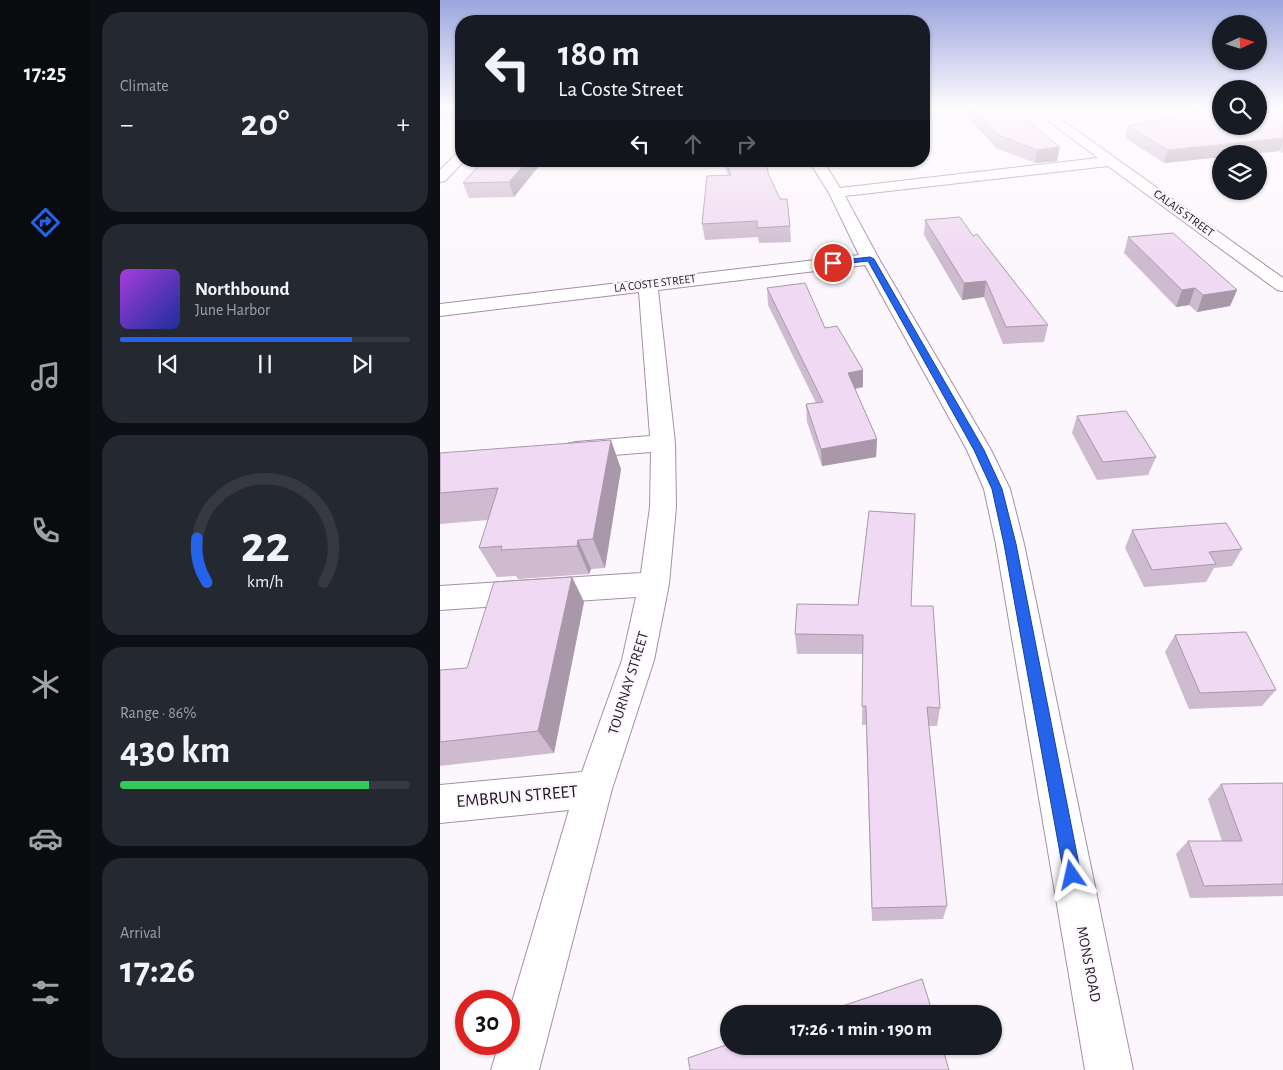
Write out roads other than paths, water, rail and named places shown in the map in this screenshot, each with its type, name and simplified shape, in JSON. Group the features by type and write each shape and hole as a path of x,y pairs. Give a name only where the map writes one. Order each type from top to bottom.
{"street":[{"path":"440,178 454,157"},
{"name":"CALAIS STREET","path":"1106,157 1283,286"},
{"path":"836,193 1112,161"},
{"name":"MONS ROAD","path":"820,167 979,450 997,489 1010,544 1109,1070"},
{"name":"LA COSTE STREET","path":"440,310 870,259"},
{"name":"TOURNAY STREET","path":"514,1070 594,789 638,660 654,584 663,507 662,442 648,284"},
{"path":"556,452 662,442"},
{"path":"440,598 654,584"},
{"name":"EMBRUN STREET","path":"440,804 594,789"}]}
